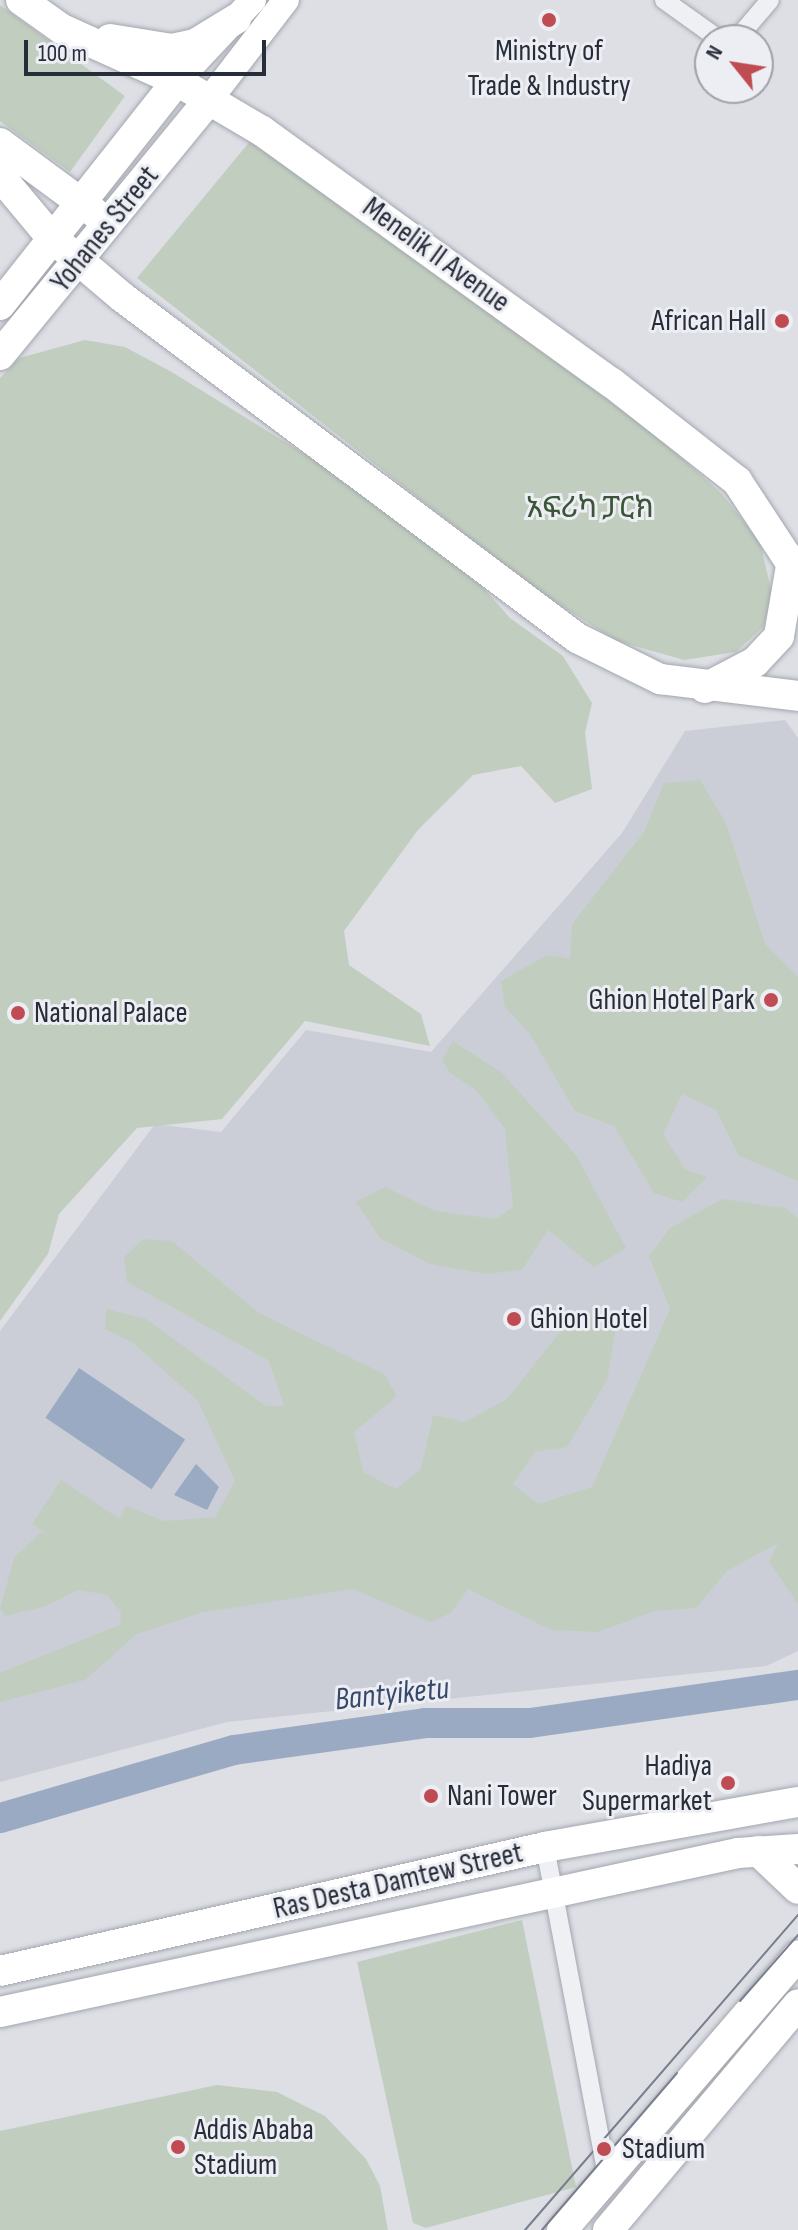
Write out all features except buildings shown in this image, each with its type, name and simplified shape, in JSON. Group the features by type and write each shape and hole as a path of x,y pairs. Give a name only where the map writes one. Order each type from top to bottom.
{"main road":[{"name":"Menelik II Avenue","path":"21,0 62,29 177,81 209,100 479,285 713,459 795,567"},
{"path":"209,100 286,0"},
{"path":"62,29 172,49 195,44 244,9"},
{"path":"177,81 244,9"},
{"name":"Yohanes Street","path":"0,305 50,236 177,81"},
{"name":"Yohanes Street","path":"0,355 110,226 209,100"},
{"path":"0,143 81,200 110,226"},
{"path":"0,176 50,236 577,638 660,679 703,689 798,696"},
{"path":"703,689 755,662 779,636 795,567"},
{"name":"Ras Desta Damtew Street","path":"0,1971 545,1847 798,1802"},
{"name":"Ras Desta Damtew Street","path":"0,2012 555,1891 758,1851 798,1849"},
{"path":"758,1851 798,1889"},
{"path":"562,2230 798,1956"},
{"path":"608,2230 798,2004"}],"street":[{"path":"664,0 698,24"},
{"path":"750,24 770,0"},
{"path":"545,1847 607,2176"}],"shaded area":[{"path":"785,720 798,738 798,1651 766,1666 227,1722 0,1782 0,1331 155,1124 221,1132 306,1030 431,1052 622,833 685,731"}],"green space":[{"path":"0,5 125,96 70,172 0,121"},
{"name":"አፍሪካ ፓርክ","path":"251,140 655,434 722,494 760,542 772,594 764,626 736,652 684,660 617,641 536,590 137,278"},
{"path":"85,340 125,347 170,371 329,469 465,567 510,618 563,656 592,703 585,733 592,789 555,803 521,766 473,775 418,830 344,931 349,965 421,1014 430,1046 305,1021 222,1119 137,1128 59,1214 48,1254 0,1321 0,378 19,358"},
{"path":"700,780 726,823 765,944 798,977 798,1181 739,1156 716,1110 682,1094 663,1134 685,1169 707,1177 682,1202 654,1193 614,1126 575,1111 530,1034 505,1007 501,981 547,955 570,959 572,924 644,832 664,783"},
{"path":"453,1041 502,1073 576,1155 626,1248 594,1267 548,1230 522,1270 486,1274 430,1264 380,1238 356,1202 385,1187 435,1211 496,1219 513,1207 505,1129 476,1090 450,1073 442,1059"},
{"path":"722,1199 785,1208 798,1218 798,1604 769,1561 778,1543 727,1571 696,1608 655,1611 598,1632 551,1630 468,1589 451,1613 430,1622 353,1589 200,1613 137,1634 85,1680 0,1702 0,1673 120,1625 121,1612 107,1595 78,1590 46,1606 5,1616 0,1609 14,1558 41,1532 51,1537 32,1524 61,1480 120,1519 126,1506 164,1521 215,1517 235,1481 198,1401 133,1343 105,1329 106,1309 146,1319 266,1406 284,1406 269,1361 127,1282 124,1257 143,1239 172,1241 259,1313 384,1374 397,1396 354,1432 363,1472 396,1489 421,1469 433,1415 465,1422 507,1399 571,1318 618,1315 607,1380 567,1447 535,1452 513,1484 538,1504 592,1487 670,1309 649,1256 670,1228"},
{"path":"522,1920 576,2187 426,2228 413,2223 357,1962"},
{"name":"Addis Ababa Stadium","path":"217,2085 277,2092 325,2116 366,2159 380,2186 388,2230 0,2230 0,2131"}],"water":[{"path":"79,1368 185,1440 152,1489 45,1418"},
{"path":"196,1464 219,1487 207,1510 174,1495"}],"waterway":[{"name":"Bantyiketu","path":"0,1818 234,1750 425,1723 530,1723 798,1685"}],"tram line":[{"path":"525,2230 798,1915"},
{"path":"740,2001 798,1935"},
{"path":"542,2230 677,2073"}],"place":[{"name":"Ministry of Trade & Industry","path":"549,20"},
{"name":"African Hall","path":"782,321"},
{"name":"Ghion Hotel Park","path":"771,1000"},
{"name":"National Palace","path":"18,1013"},
{"name":"Ghion Hotel","path":"514,1319"},
{"name":"Hadiya Supermarket","path":"728,1783"},
{"name":"Nani Tower","path":"431,1796"},
{"name":"Addis Ababa Stadium","path":"178,2147"},
{"name":"Stadium","path":"604,2149"}]}
